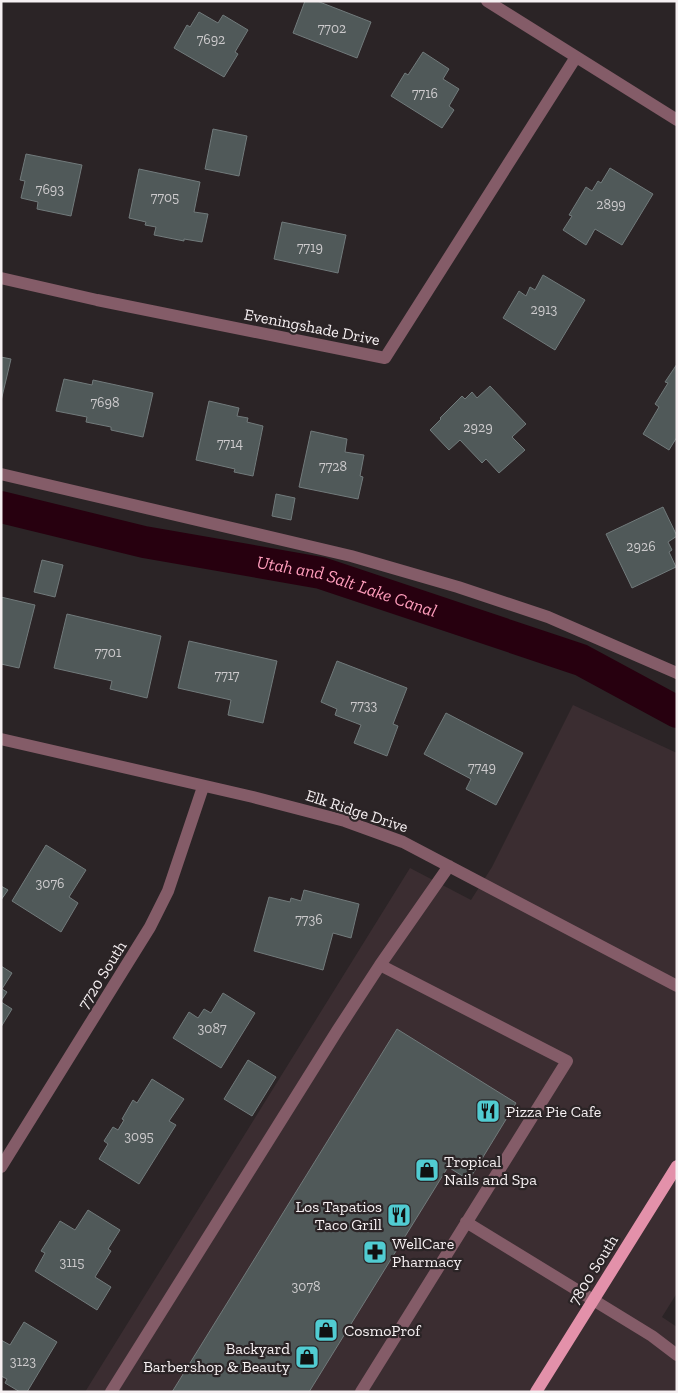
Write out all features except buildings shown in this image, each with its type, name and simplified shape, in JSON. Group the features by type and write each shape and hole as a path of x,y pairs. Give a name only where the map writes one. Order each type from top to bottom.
{"main road":[{"name":"7800 South","path":"536,1392 677,1166"}],"street":[{"path":"487,1 677,120"},
{"name":"Eveningshade Drive","path":"1,278 97,300 385,358 576,57"},
{"path":"1,474 350,556 458,587 548,617 677,673"},
{"name":"Elk Ridge Drive","path":"1,739 253,797 345,821 403,842 677,986"},
{"name":"7720 South","path":"1,1168 150,928 168,891 203,787"},
{"path":"111,1392 337,1030 449,866"},
{"path":"361,1392 567,1061 380,965"},
{"path":"466,1222 652,1336 677,1355"}],"shaded area":[{"path":"573,705 677,753 677,1293 662,1317 677,1327 677,1392 85,1392 410,868 471,900 492,867"}],"waterway":[{"name":"Utah and Salt Lake Canal","path":"1,507 144,542 321,573 581,660 677,712"}],"place":[{"name":"Pizza Pie Cafe","path":"488,1111"},
{"name":"Tropical Nails and Spa","path":"427,1170"},
{"name":"Los Tapatios Taco Grill","path":"399,1215"},
{"name":"WellCare Pharmacy","path":"375,1252"},
{"name":"CosmoProf","path":"326,1330"},
{"name":"Backyard Barbershop & Beauty","path":"307,1357"}]}
